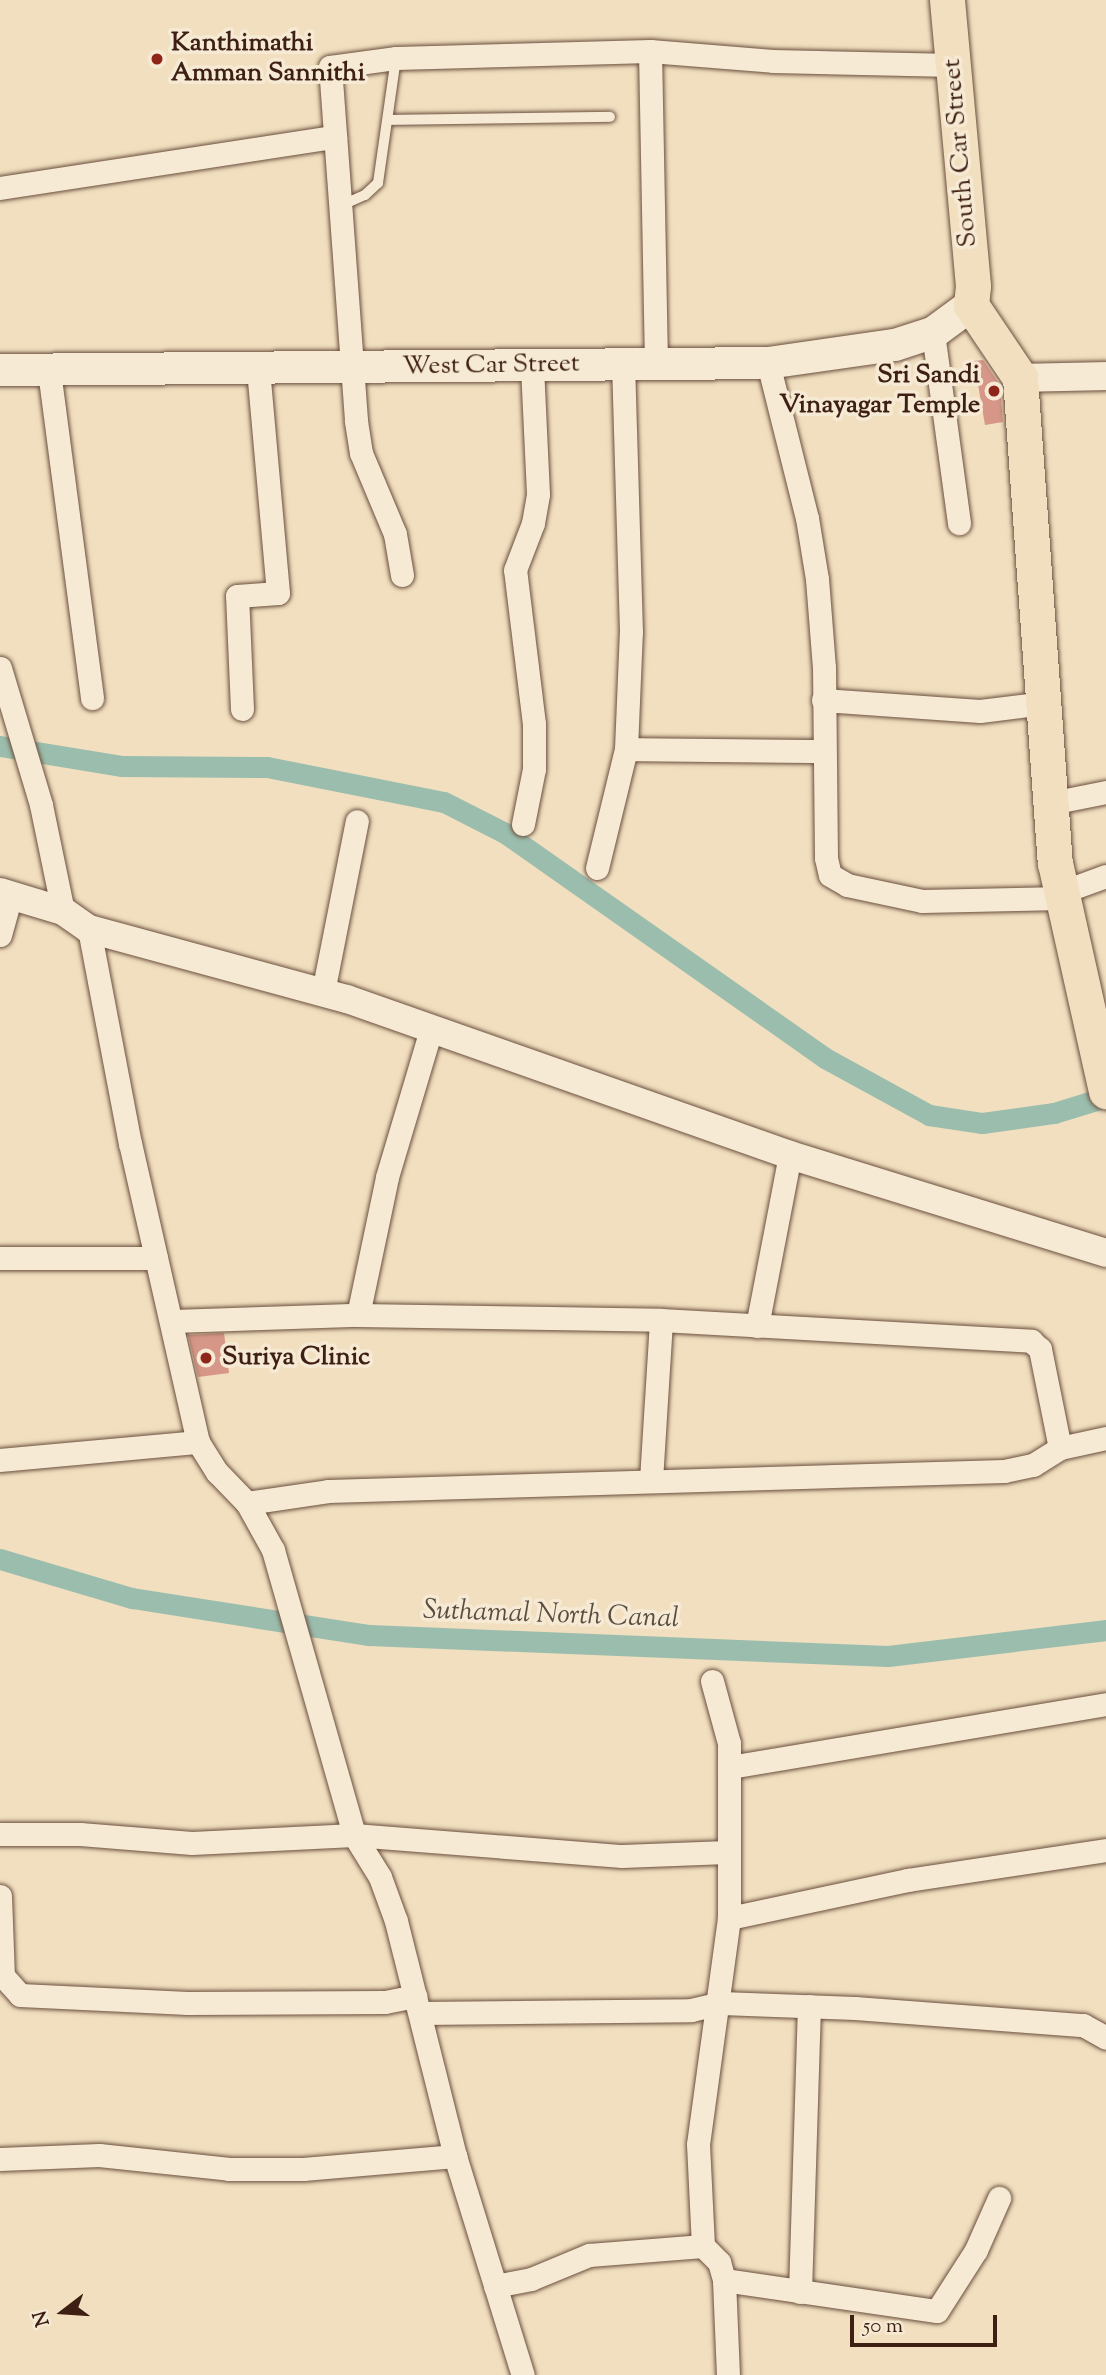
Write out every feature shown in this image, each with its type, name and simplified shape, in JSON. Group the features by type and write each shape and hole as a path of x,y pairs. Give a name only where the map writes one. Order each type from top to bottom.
{"main road":[{"name":"South Car Street","path":"947,0 973,286 971,305"},
{"name":"West Car Street","path":"0,370 532,368 768,363 895,345 933,332 971,305"},
{"path":"971,305 1020,378 1051,803 1063,895 1102,1063"}],"street":[{"path":"402,575 395,534 361,453 351,368 330,67 396,58 650,51 774,61 954,65"},
{"path":"650,51 656,364"},
{"path":"0,188 335,137"},
{"path":"933,332 959,523"},
{"path":"768,363 807,518 817,579 826,858 830,875 847,885 922,901 1063,895 1106,876"},
{"path":"597,868 626,749 631,632 623,364"},
{"path":"523,824 534,769 534,724 515,570 533,523 538,494 532,368"},
{"path":"242,709 237,596 278,593 258,369"},
{"path":"49,371 92,698"},
{"path":"1020,378 1106,376"},
{"path":"0,668 30,769 63,911"},
{"path":"823,700 980,711 1044,703"},
{"path":"626,749 822,751"},
{"path":"1051,803 1106,792"},
{"path":"323,992 357,821"},
{"path":"0,935 5,894 63,911 89,929 323,992 790,1154 1106,1253"},
{"path":"89,929 156,1258 173,1321 198,1442 218,1472 247,1503 273,1550 354,1835 380,1878 418,2004 455,2156 523,2375"},
{"path":"358,1315 387,1177 431,1029"},
{"path":"757,1326 790,1154"},
{"path":"0,1258 156,1258"},
{"path":"173,1321 358,1315 661,1320 1031,1340 1040,1349 1060,1448"},
{"path":"651,1479 661,1320"},
{"path":"247,1503 328,1491 651,1479 750,1481 1003,1471 1033,1465 1060,1448 1106,1438"},
{"path":"0,1460 198,1442"},
{"path":"712,1681 729,1743 729,1918 721,2003 698,2144 703,2246 719,2262 724,2280 728,2375"},
{"path":"730,1767 1106,1704"},
{"path":"0,1834 80,1834 192,1843 354,1835 622,1856 727,1852"},
{"path":"729,1918 908,1880 1106,1850"},
{"path":"0,1896 4,1988 30,1996 188,2003 386,2002 691,2010 721,2003 809,2006 1083,2025 1106,2038"},
{"path":"800,2292 809,2006"},
{"path":"0,2159 99,2155 229,2169 303,2169 455,2156"},
{"path":"724,2280 937,2311 976,2250 999,2198"},
{"path":"495,2286 531,2279 590,2255 703,2246"}],"lane":[{"path":"340,206 365,195 378,183 396,58"},
{"path":"388,120 610,117"}],"building":[{"name":"Sri Sandi Vinayagar Temple","path":"983,360 1000,385 1003,422 985,425 974,361"},
{"path":"224,1333 229,1373 198,1377 188,1335"}],"waterway":[{"path":"0,746 122,766 267,767 444,802 505,833 825,1058 929,1115 982,1123 1054,1113 1106,1097"},
{"name":"Suthamal North Canal","path":"0,1559 132,1598 369,1635 888,1656 1106,1630"}],"place":[{"name":"Kanthimathi Amman Sannithi","path":"157,59"},
{"name":"Sri Sandi Vinayagar Temple","path":"994,391"},
{"name":"Suriya Clinic","path":"206,1358"}]}
